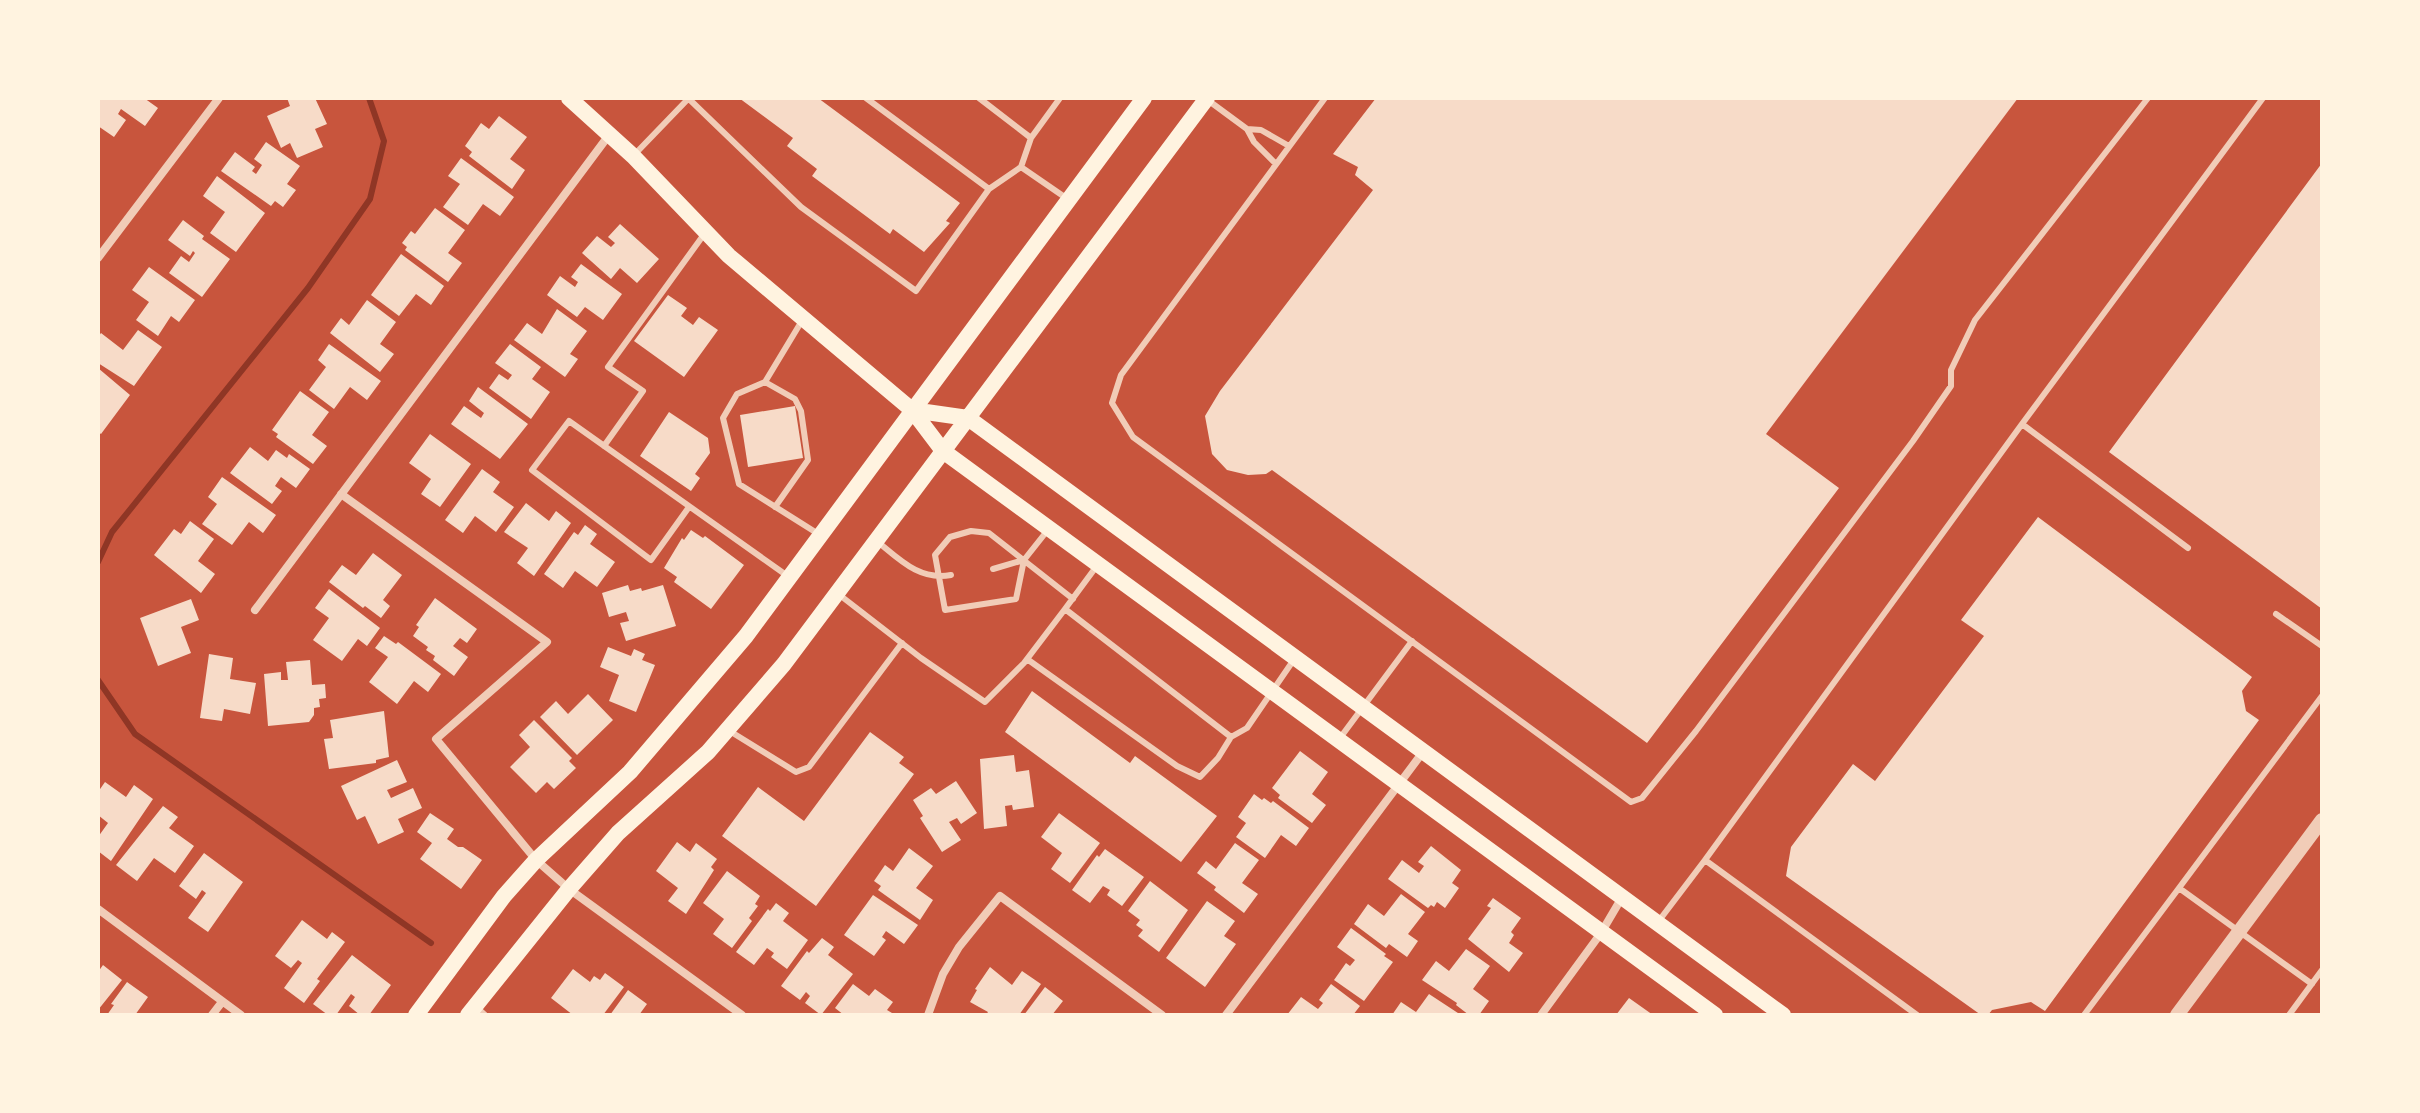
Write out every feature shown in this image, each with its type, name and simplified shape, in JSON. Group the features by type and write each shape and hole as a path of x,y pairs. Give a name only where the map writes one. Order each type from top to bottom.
{"main road":[{"path":"569,98 633,156 705,233 912,410 943,451 1715,1015"},
{"path":"416,1015 504,896 536,860 630,772 746,636 1144,98"},
{"path":"476,1012 569,889 618,833 708,752 784,664 878,542 1206,98"},
{"path":"912,410 968,418 1783,1015"}],"street":[{"path":"98,258 219,98"},
{"path":"255,610 610,134"},
{"path":"341,494 547,642 436,739 536,860 569,889 742,1015"},
{"path":"1226,1015 1423,751"},
{"path":"2177,1015 2322,820"},
{"path":"928,1015 943,974 959,947 1000,896 1162,1015"},
{"path":"1541,1015 1601,933 1621,899"},
{"path":"98,909 241,1015"},
{"path":"212,1015 222,1002"}],"lane":[{"path":"633,156 688,98 801,207 916,291 989,189 1021,167 1031,138 1060,98"},
{"path":"866,98 989,189"},
{"path":"979,98 1031,138"},
{"path":"1206,98 1247,129 1254,142 1276,164"},
{"path":"1325,98 1121,375 1112,403 1133,437 1631,802 1642,798 1696,731 1943,397 1951,386 1951,370 1975,320 2148,98"},
{"path":"1656,924 2263,98"},
{"path":"1247,129 1261,130 1289,146"},
{"path":"1021,167 1069,200"},
{"path":"604,446 643,391 608,367 705,233"},
{"path":"803,319 765,382 737,394 723,418 739,484 820,535"},
{"path":"765,382 795,399 801,411 808,460 775,507"},
{"path":"689,507 651,560 532,470 569,421 789,577"},
{"path":"2022,424 2188,548"},
{"path":"1049,528 1024,560 1016,599 945,610 935,555 950,537 971,531 989,533 1024,560 1073,599"},
{"path":"878,542 917,573 940,577 951,575"},
{"path":"993,569 1024,560"},
{"path":"837,593 985,702 1027,659 1099,564"},
{"path":"1065,609 1231,737"},
{"path":"2276,614 2322,646"},
{"path":"1339,740 1412,641"},
{"path":"728,729 796,772 809,767 902,643"},
{"path":"1027,659 1177,766 1200,777 1218,758 1231,737 1247,728 1295,657"},
{"path":"2084,1015 2322,696"},
{"path":"1705,860 1917,1015"},
{"path":"2179,888 2312,984"},
{"path":"2289,1015 2322,970"}],"building":[{"path":"98,98 144,98 158,108 145,126 121,109 118,114 126,120 114,137 98,126"},
{"path":"287,98 315,98 327,124 315,129 323,147 297,158 290,143 281,148 267,116 290,106"},
{"path":"739,98 818,98 960,203 946,221 950,223 924,252 893,229 890,234 812,176 817,169 787,146 793,138"},
{"path":"1376,98 2018,98 1766,434 1839,488 1647,743 1272,470 1266,474 1248,475 1227,470 1212,454 1205,416 1220,391 1373,190 1355,175 1358,167 1333,154"},
{"path":"499,116 527,137 510,159 525,170 512,189 469,156 472,152 465,146 481,123 489,129"},
{"path":"266,142 300,166 287,184 296,190 283,207 275,201 271,206 221,171 235,152 255,167 252,171 256,174 262,165 254,159"},
{"path":"461,158 514,197 500,216 483,204 468,225 443,207 460,184 448,176"},
{"path":"2322,163 2322,609 2109,452"},
{"path":"217,176 265,213 236,252 210,233 225,212 203,196"},
{"path":"435,208 465,230 448,253 462,263 448,282 405,250 407,247 402,243 411,231 415,234"},
{"path":"183,220 204,236 202,239 230,259 202,297 169,273 181,256 189,262 195,253 193,251 190,256 168,240"},
{"path":"620,224 659,259 637,283 620,268 611,279 582,253 597,236 611,247 615,243 608,237"},
{"path":"401,254 444,286 431,305 416,294 399,316 371,295"},
{"path":"581,264 622,294 603,320 585,307 577,317 547,295 560,276 575,287 578,282 571,277"},
{"path":"149,267 195,300 179,322 171,316 158,336 136,320 149,302 132,290"},
{"path":"668,295 687,308 681,316 693,325 699,317 718,330 684,377 634,341"},
{"path":"367,300 396,322 380,344 394,354 380,372 330,333 341,318 349,325"},
{"path":"557,309 587,331 570,354 578,359 565,377 514,340 527,323 542,334"},
{"path":"138,330 162,347 134,386 98,363 98,337 101,333 123,350"},
{"path":"329,344 381,381 367,400 350,387 334,409 309,390 326,367 318,360"},
{"path":"510,344 541,367 532,379 550,392 531,419 489,388 499,374 508,380 512,375 495,363"},
{"path":"98,368 130,395 101,434 98,432"},
{"path":"478,387 528,424 500,459 451,424 464,406 481,418 484,413 469,401"},
{"path":"300,391 329,412 312,435 327,446 313,464 276,437 278,434 272,430"},
{"path":"795,406 803,458 748,467 740,415"},
{"path":"669,412 708,438 710,453 695,474 700,478 691,491 640,456"},
{"path":"430,434 471,464 440,507 421,494 431,479 409,463"},
{"path":"250,447 268,461 276,450 287,458 289,454 310,469 296,488 281,477 275,486 282,491 272,504 230,473"},
{"path":"482,469 500,482 493,492 514,507 496,532 475,516 463,533 445,520"},
{"path":"222,477 276,515 263,533 249,522 232,545 202,524 217,504 208,497"},
{"path":"526,503 549,521 556,511 571,523 534,576 517,563 528,548 504,532"},
{"path":"2038,517 2252,677 2242,691 2246,711 2259,720 2045,1011 2031,1002 1981,1015 1786,876 1791,847 1853,764 1875,781 1984,636 1961,620"},
{"path":"190,521 214,539 198,561 215,574 201,593 154,555 174,529 181,534"},
{"path":"585,525 597,534 590,544 615,562 597,587 575,571 563,588 544,574 574,532 578,535"},
{"path":"691,530 703,538 705,536 744,565 711,609 674,582 677,577 664,568 682,538 684,540"},
{"path":"373,553 402,575 383,600 390,606 381,618 329,582 342,565 356,575"},
{"path":"628,585 630,591 641,588 642,591 663,585 676,626 626,641 620,623 629,621 626,612 609,617 602,593"},
{"path":"329,589 380,628 367,646 358,639 342,661 313,640 329,618 315,608"},
{"path":"435,598 477,629 467,643 460,638 453,646 468,657 454,676 433,660 435,656 426,650 428,647 413,636 419,627 416,625"},
{"path":"191,599 199,620 181,627 191,653 158,666 140,618"},
{"path":"384,636 396,644 398,642 441,674 428,692 414,681 397,704 369,682 388,657 375,648"},
{"path":"608,647 631,656 634,649 645,654 642,660 655,665 636,712 609,701 619,675 600,667"},
{"path":"209,654 233,658 230,679 256,683 250,714 224,709 222,721 200,718"},
{"path":"310,660 312,685 325,684 326,698 319,699 320,707 314,708 309,722 268,726 264,674 281,672 281,680 288,680 286,662"},
{"path":"1032,691 1130,763 1135,756 1217,816 1181,862 1005,732"},
{"path":"588,694 613,720 577,755 540,717 556,701 568,714"},
{"path":"384,711 389,757 376,760 376,763 329,769 324,739 333,738 330,720"},
{"path":"534,720 572,758 569,761 576,768 554,789 547,782 536,793 510,767 530,747 519,735"},
{"path":"870,732 904,757 899,763 914,774 816,906 722,836 758,787 804,821"},
{"path":"1300,751 1328,772 1312,794 1326,805 1312,823 1278,798 1280,795 1272,788"},
{"path":"1014,755 1016,772 1029,770 1034,807 1013,810 1012,805 1005,806 1007,826 984,829 980,759"},
{"path":"397,760 407,782 387,790 391,798 413,788 422,808 398,819 404,832 378,844 365,816 357,820 341,786"},
{"path":"956,781 977,813 961,824 957,818 949,822 961,840 942,852 920,818 923,816 913,800 931,788 936,794"},
{"path":"105,782 126,797 134,785 153,799 111,861 98,851 98,837 108,823 98,815 98,792"},
{"path":"1254,794 1262,800 1273,801 1309,828 1296,846 1281,835 1265,858 1236,837 1246,823 1238,817"},
{"path":"163,806 178,817 169,828 194,846 175,873 154,858 137,881 116,865"},
{"path":"430,813 454,829 447,839 482,860 461,889 420,859 432,843 417,832"},
{"path":"1059,813 1100,843 1070,883 1051,869 1062,853 1041,837"},
{"path":"677,842 690,852 696,843 717,859 711,867 714,870 686,914 668,901 678,888 656,871"},
{"path":"1235,843 1259,860 1242,883 1258,894 1244,913 1197,873 1206,861 1216,869"},
{"path":"1431,846 1461,870 1452,883 1459,888 1445,908 1437,902 1434,907 1431,905 1428,908 1388,879 1402,860 1419,873 1424,866 1418,862"},
{"path":"909,848 933,866 916,888 933,900 920,920 878,890 881,886 874,881 885,865 893,871"},
{"path":"1105,849 1144,877 1122,906 1107,895 1110,890 1103,886 1090,903 1072,890 1097,855 1099,857"},
{"path":"204,853 243,882 208,932 188,918 206,893 202,890 196,899 179,886"},
{"path":"727,871 760,896 755,904 758,906 749,918 752,921 732,948 713,934 724,919 703,903"},
{"path":"1150,881 1188,910 1159,952 1138,936 1143,930 1136,925 1140,920 1128,911"},
{"path":"1401,894 1425,912 1408,934 1418,941 1407,957 1389,944 1386,948 1354,924 1368,904 1384,916"},
{"path":"873,895 918,925 904,944 886,931 882,937 886,940 874,956 844,935"},
{"path":"1493,898 1521,918 1511,932 1514,935 1509,943 1523,953 1509,972 1468,939 1491,908 1487,906"},
{"path":"1207,901 1235,921 1224,936 1236,944 1205,987 1166,958"},
{"path":"776,903 789,913 783,921 808,940 787,969 771,957 774,953 767,948 754,965 736,952 768,909 770,911"},
{"path":"302,920 327,939 332,932 345,942 317,979 320,981 304,1003 284,988 302,963 298,960 291,968 275,956"},
{"path":"1351,928 1393,962 1364,1001 1334,980 1346,963 1350,966 1355,960 1337,947"},
{"path":"822,938 834,947 828,955 853,974 821,1015 805,1003 810,996 806,992 800,1000 781,986 807,951 809,953"},
{"path":"1466,949 1490,966 1473,989 1489,1001 1479,1015 1469,1015 1457,1003 1422,980 1436,961 1449,971"},
{"path":"352,955 391,985 369,1015 360,1015 349,1006 355,997 351,994 336,1015 328,1015 313,1004"},
{"path":"103,965 122,980 98,1010 98,972"},
{"path":"990,967 1012,985 1022,971 1041,984 1019,1015 986,1015 988,1012 970,1002"},
{"path":"573,969 590,982 594,976 600,980 605,973 624,987 603,1015 573,1015 551,998"},
{"path":"127,982 148,997 135,1015 107,1015 114,1005 111,1004"},
{"path":"853,984 869,996 875,989 893,1002 887,1010 892,1013 844,1015 835,1008"},
{"path":"1331,984 1360,1006 1353,1015 1287,1015 1301,997 1318,1009 1323,1003 1319,1000"},
{"path":"1045,987 1063,1001 1052,1015 1024,1015"},
{"path":"628,990 647,1004 639,1015 610,1015"},
{"path":"1429,994 1461,1015 1392,1015 1401,1002 1416,1012"},
{"path":"1629,998 1653,1015 1616,1015"}],"waterway":[{"path":"98,562 112,532 308,288 370,199 384,141 369,98"},
{"path":"98,680 135,734 431,943"}]}
